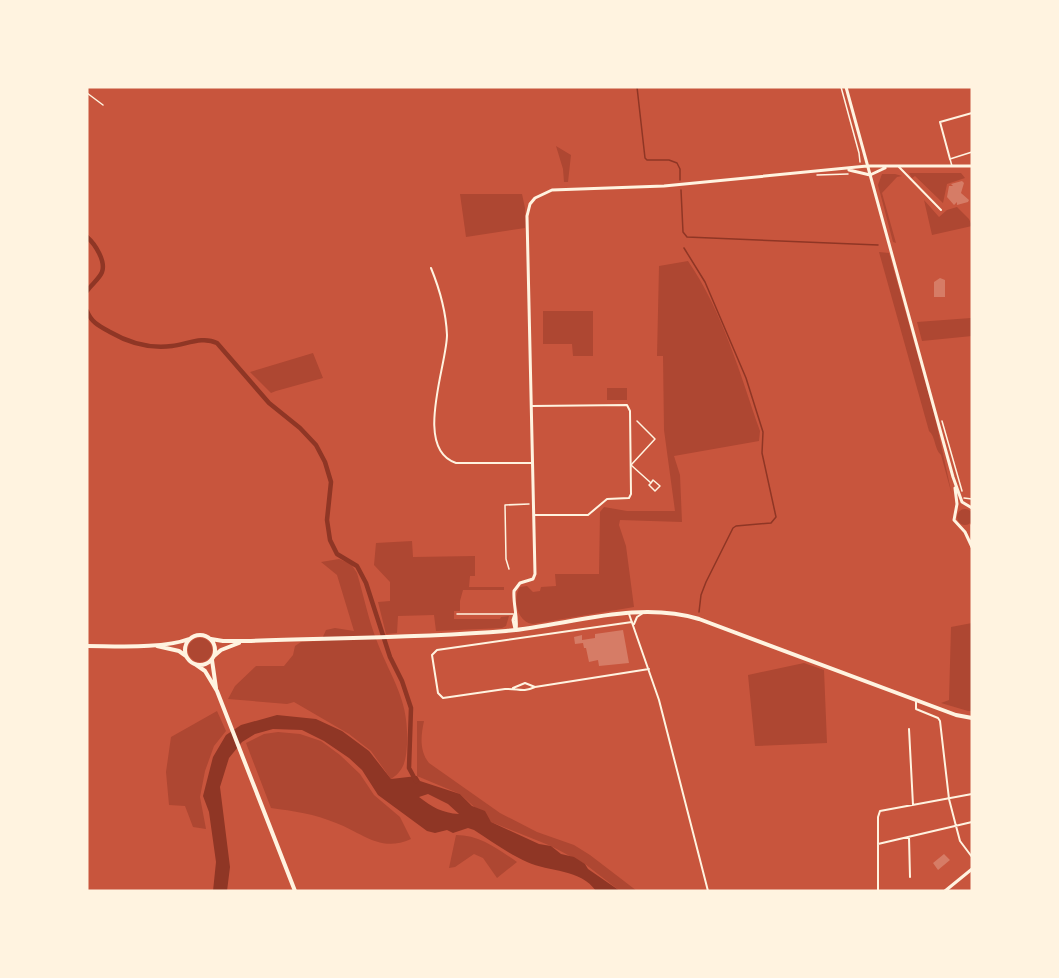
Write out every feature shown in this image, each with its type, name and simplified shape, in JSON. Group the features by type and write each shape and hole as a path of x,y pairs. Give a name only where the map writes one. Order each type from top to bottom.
{"main road":[{"path":"87,646 178,643 202,635 222,641 246,641 516,630 645,611 669,612 699,620 972,718"},
{"path":"186,656 189,639"},
{"path":"211,639 215,645 213,657 217,692"},
{"path":"195,664 205,664 226,647 246,641"},
{"path":"147,645 179,651 205,671 217,692 295,891"}],"street":[{"path":"843,87 870,175 953,477 961,500 972,508"},
{"path":"950,159 940,122 972,113"},
{"path":"516,630 513,620 515,588 533,579 535,573 527,216 530,204 535,198 552,190 664,186 810,171 847,170 867,166 972,166"},
{"path":"847,170 870,175 890,167"},
{"path":"898,167 941,210"},
{"path":"431,268 441,294 447,335 446,352 435,404 435,431 441,449 450,461 458,464 532,463"},
{"path":"531,406 627,405 632,495 630,498 607,500 588,515 534,515"},
{"path":"953,477 957,501 954,521 965,532 972,548"},
{"path":"955,512 960,507 967,506"},
{"path":"960,526 966,528 972,525 972,541"},
{"path":"634,627 637,617 645,611"},
{"path":"628,613 649,669 708,891"},
{"path":"535,687 525,683 513,688 443,698 438,693 432,655 436,650 632,622"},
{"path":"513,688 522,692 535,687 649,669"},
{"path":"917,700 916,709 940,720 950,799 956,826 960,841 972,857"},
{"path":"909,729 913,805"},
{"path":"878,891 878,816 880,812 972,794"},
{"path":"878,844 972,822"},
{"path":"909,837 910,876"},
{"path":"945,891 972,868"}],"lane":[{"path":"952,166 950,159 972,152"},
{"path":"637,421 655,439 631,465 651,483"},
{"path":"457,614 515,614"}],"path":[{"path":"843,87 861,167"},
{"path":"87,93 103,105"},
{"path":"812,176 852,175"},
{"path":"509,569 506,559 505,506 531,504"}],"shaded area":[{"path":"556,146 571,155 568,182 564,182 563,169"},
{"path":"909,173 961,173 965,178 947,184 943,203"},
{"path":"882,174 902,176 897,177 882,193 896,243 893,242 878,185"},
{"path":"460,194 522,194 525,228 466,237"},
{"path":"924,200 939,217 947,210 957,207 969,219 972,226 932,235"},
{"path":"879,252 889,253 935,417 952,495 941,455 929,431"},
{"path":"688,261 711,301 730,344 760,431 759,441 674,456 680,475 682,522 620,520 634,607 533,624 528,622 523,619 517,609 516,598 520,587 527,586 533,592 540,591 541,587 556,586 555,574 599,574 600,512 604,507 627,511 675,511 664,430 663,356 657,356 659,266"},
{"path":"543,311 593,311 593,356 573,356 572,344 543,344"},
{"path":"971,318 972,336 922,341 917,322"},
{"path":"313,353 323,378 271,393 250,372"},
{"path":"607,388 627,388 627,400 607,400"},
{"path":"965,509 973,517 965,525 957,517"},
{"path":"412,541 413,557 475,556 475,576 470,576 469,587 504,587 504,590 463,590 460,611 454,611 454,619 500,619 509,616 506,626 436,631 434,615 398,616 397,633 386,634 378,602 390,601 390,582 374,565 376,543"},
{"path":"339,559 351,564 357,573 375,636 403,703 407,729 406,755 402,768 391,779 371,751 349,734 294,702 287,704 228,699 235,686 256,666 284,666 293,655 295,646 301,642 321,641 326,630 335,628 354,631 337,575 321,562"},
{"path":"972,623 972,711 968,711 941,703 949,700 951,627"},
{"path":"200,638 205,639 211,645 211,655 205,661 200,662 195,661 189,655 188,650 189,645 195,639"},
{"path":"804,663 824,670 827,743 755,746 748,675"},
{"path":"217,711 226,731 214,746 205,771 200,797 206,829 193,827 185,806 169,805 166,772 171,737"},
{"path":"277,715 316,719 342,731 369,751 391,779 417,776 420,781 460,794 472,806 485,811 491,822 539,844 551,846 561,854 574,857 620,891 596,891 582,879 527,862 468,828 453,833 447,830 435,833 427,831 378,795 362,770 324,741 302,730 273,729 255,734 242,742 229,758 220,787 230,867 227,891 213,891 216,862 209,812 203,796 213,757 226,735 241,725","holes":["428,794 448,804 459,814 438,809 419,797"]},
{"path":"417,721 424,721 422,748 429,763 500,813 537,832 574,845 637,891 620,891 585,864 551,846 491,822 460,794 417,776"},
{"path":"278,732 300,734 321,741 340,755 360,774 374,795 400,817 411,839 400,843 381,843 320,817 271,808 246,743 264,734"},
{"path":"456,835 481,840 517,862 497,878 483,858 474,854 455,867 449,868"}],"building":[{"path":"962,181 964,183 961,193 969,200 957,205 957,202 954,205 947,197 949,186"},
{"path":"940,278 945,280 945,297 934,297 934,282"},
{"path":"623,630 629,663 599,666 598,660 589,662 583,643 575,644 574,637 582,635 582,640 595,638 595,634"},
{"path":"944,854 950,860 938,870 933,863"}],"waterway":[{"path":"637,87 645,158 677,163 680,169 680,180"},
{"path":"681,190 683,232 687,237 878,245"},
{"path":"87,237 99,253 103,268 99,277 87,291"},
{"path":"684,248 705,282 746,378 763,432 762,453 776,517 771,523 733,528 706,582 701,595 699,612"},
{"path":"87,311 99,326 139,344 164,347 206,340 217,343 269,403 300,428 316,445 325,462 331,482 327,520 330,540 337,554 357,566 366,583 390,657 402,681 411,708 409,768 416,781"}]}
